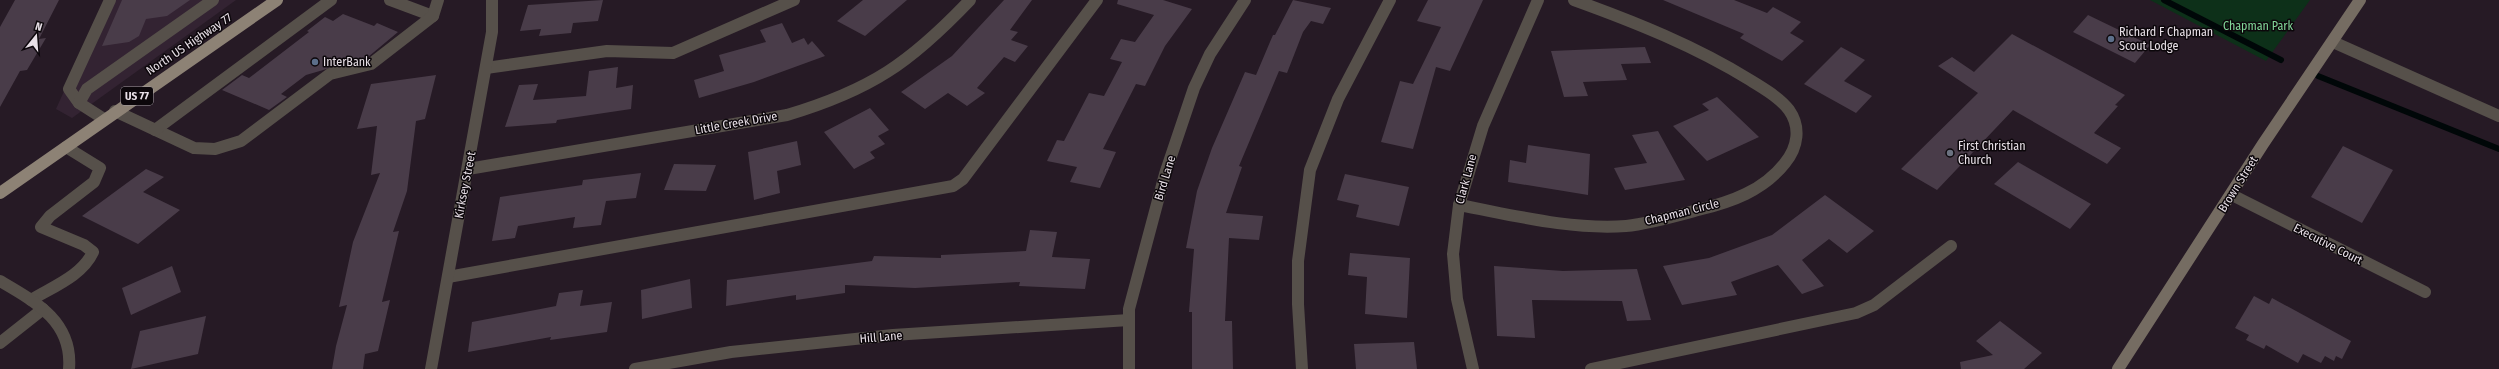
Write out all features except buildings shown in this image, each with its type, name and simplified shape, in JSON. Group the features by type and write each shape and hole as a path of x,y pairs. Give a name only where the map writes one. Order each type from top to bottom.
{"main road":[{"name":"North US Highway 77","path":"0,194 115,111 277,0"},
{"name":"Brown Street","path":"2118,369 2232,195 2263,144 2360,0"}],"street":[{"path":"104,119 79,104 69,89 110,0"},
{"path":"79,104 87,89 213,0"},
{"path":"155,130 331,0"},
{"path":"390,0 433,16"},
{"path":"115,111 194,148 215,149 241,141 330,74 371,64 433,16 438,0"},
{"name":"Kirksey Street","path":"431,369 492,32 492,0"},
{"path":"486,68 607,51 673,53 794,0"},
{"name":"Little Creek Drive","path":"468,169 787,115 822,105 853,93 894,71 918,54 970,0"},
{"path":"448,277 953,186 963,179 1097,0"},
{"name":"Bird Lane","path":"1129,369 1129,309 1165,174 1194,88 1210,54 1245,0"},
{"path":"1302,369 1297,332 1297,283 1303,218 1312,162 1328,121 1390,0"},
{"name":"Clark Lane","path":"1473,369 1457,299 1453,254 1459,205 1482,126 1538,0"},
{"name":"Chapman Circle","path":"1459,205 1556,223 1624,226 1710,208 1757,189 1784,165 1792,152 1798,140 1798,130 1795,119 1789,108 1773,95 1721,61 1679,40 1635,21 1574,0"},
{"path":"2333,42 2499,116"},
{"path":"31,300 72,274 91,259 93,252 84,245 41,227 50,216 94,182 100,168 66,146"},
{"name":"Executive Court","path":"2232,195 2425,292"},
{"path":"1591,369 1856,314 1874,305 1951,246"},
{"path":"0,281 51,314 70,346 69,369"},
{"path":"0,343 44,309"},
{"name":"Hill Lane","path":"635,369 730,352 893,335 1130,320"}],"shaded area":[{"path":"105,0 236,0 72,118 56,109"}],"green space":[{"name":"Chapman Park","path":"2150,0 2310,0 2266,61"}],"waterway":[{"path":"2164,0 2281,60"},
{"path":"2318,76 2499,149"}],"place":[{"name":"Richard F Chapman Scout Lodge","path":"2111,39"},
{"name":"InterBank","path":"315,62"},
{"name":"First Christian Church","path":"1950,153"}]}
